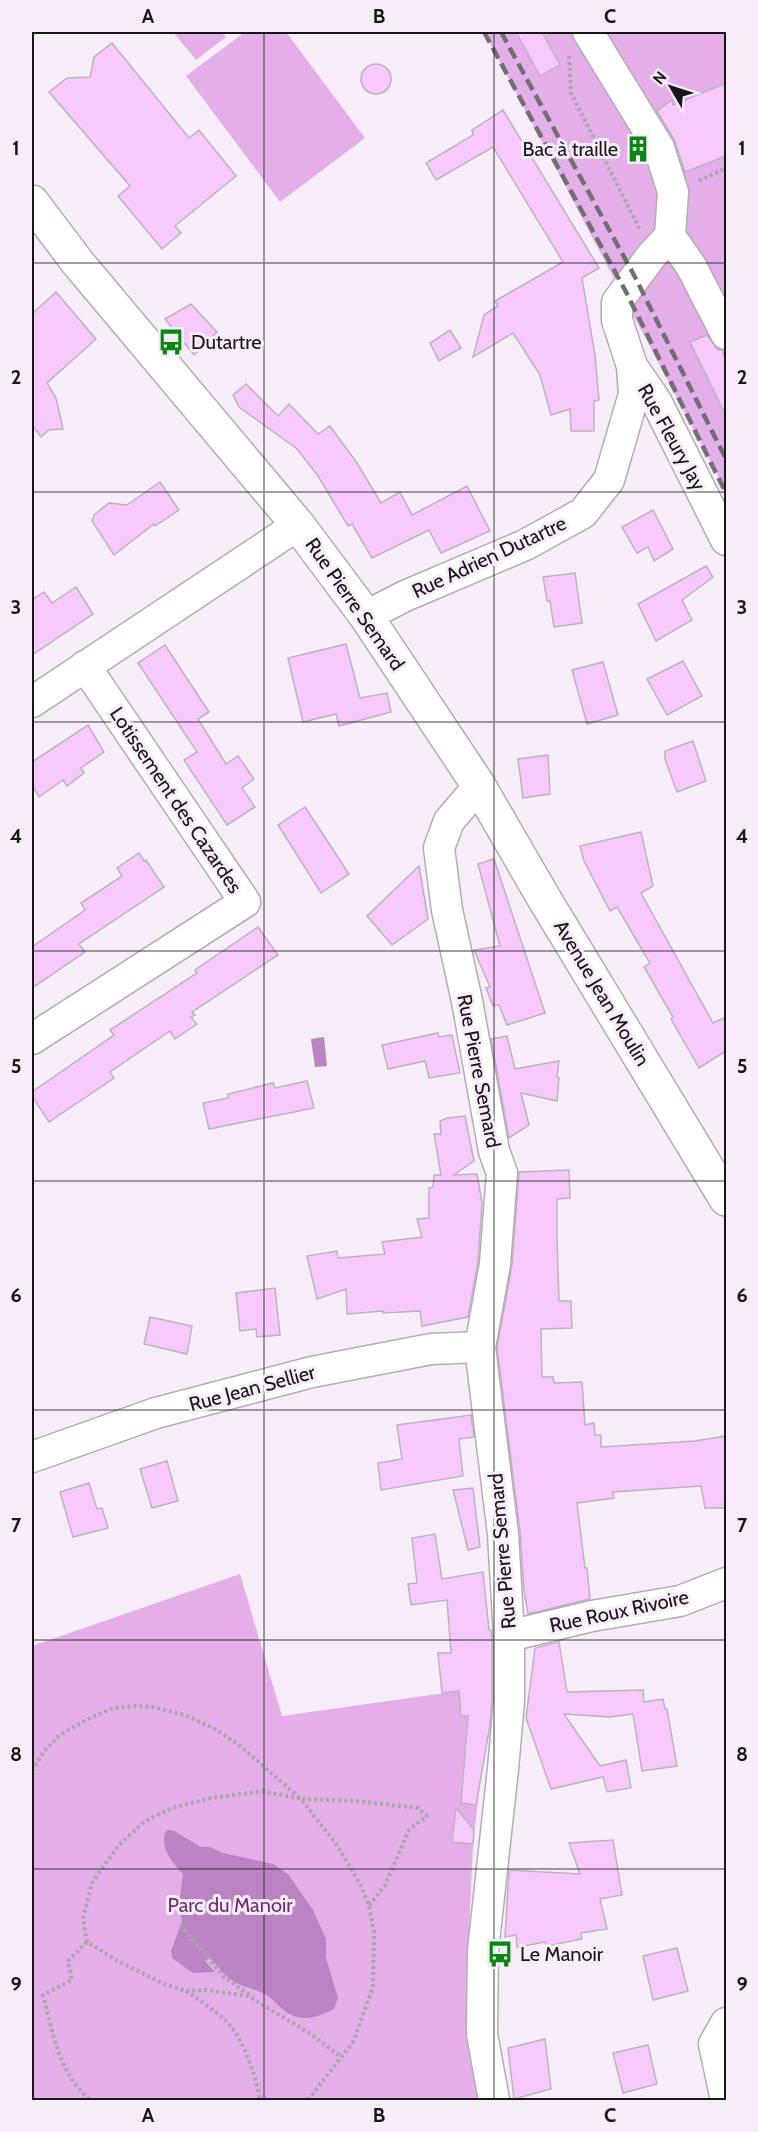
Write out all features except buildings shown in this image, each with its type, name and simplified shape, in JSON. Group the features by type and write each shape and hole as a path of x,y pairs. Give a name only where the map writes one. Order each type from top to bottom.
{"main road":[{"name":"Rue Pierre Semard","path":"32,202 78,263 298,525 366,616 479,786"},
{"name":"Avenue Jean Moulin","path":"479,786 542,895 726,1199"}],"street":[{"path":"579,41 608,63 659,148 673,192 661,245 692,266 726,333"},
{"name":"Rue Adrien Dutartre","path":"366,616 405,596 525,545 583,513 609,480 634,394 632,366 617,320 617,303 661,245"},
{"name":"Rue Fleury Jay","path":"632,366 656,401 726,540"},
{"path":"32,702 298,525"},
{"name":"Lotissement des Cazardes","path":"32,1039 245,902 85,666"},
{"name":"Rue Pierre Semard","path":"479,786 449,821 439,848 447,910 494,1151 502,1173 495,1264 480,1347 503,1534 509,1636 509,1701 483,1951 482,2034 494,2100"},
{"name":"Rue Jean Sellier","path":"32,1457 156,1413 312,1372 431,1349 480,1347"},
{"name":"Rue Roux Rivoire","path":"509,1636 592,1617 681,1601 726,1583"},
{"path":"726,2023 714,2044 726,2100"}],"path":[{"path":"579,41 571,93 661,245"},
{"path":"32,1771 45,1751 60,1735 86,1720 113,1708 154,1707 185,1715 213,1728 262,1763 301,1799 339,1848 361,1886 375,1931 373,1987 353,2042 308,2100"},
{"path":"260,2100 249,2061 237,2035 226,2020 186,1991 154,1980 87,1942 83,1918 92,1883 118,1846 145,1821 172,1808 221,1797 263,1791 301,1799 357,1801 418,1808 427,1816 409,1830 385,1885 369,1906"},
{"path":"180,1925 223,1976 247,1992 254,2000"},
{"path":"87,1942 68,1960 72,1980 43,1995 60,2060 77,2089 90,2100"},
{"path":"186,1991 206,1990 248,1996 311,2034 341,2057"}],"green space":[{"path":"173,32 221,32 226,37 196,60"},
{"path":"245,32 286,32 365,138 280,202 186,76"},
{"path":"484,32 726,32 726,491"},
{"name":"Parc du Manoir","path":"240,1574 282,1716 459,1691 461,1716 491,1714 473,1844 466,2002 481,2100 32,2100 32,1646"}],"shaded area":[{"path":"324,1037 327,1066 315,1067 311,1039"},
{"path":"167,1830 174,1831 201,1847 210,1847 223,1853 273,1864 288,1874 313,1910 326,1939 326,1958 338,1998 334,2009 311,2018 297,2017 287,2013 265,1994 232,1980 210,1958 205,1961 215,1972 193,1973 172,1958 171,1951 182,1922 179,1904 183,1874 165,1847 164,1836"}],"railway":[{"path":"484,32 625,290 726,493"},
{"path":"501,32 635,277 726,459"}],"place":[{"name":"Bac à traille","path":"638,149"},
{"name":"Dutartre","path":"171,342"},
{"name":"Le Manoir","path":"500,1954"}]}
